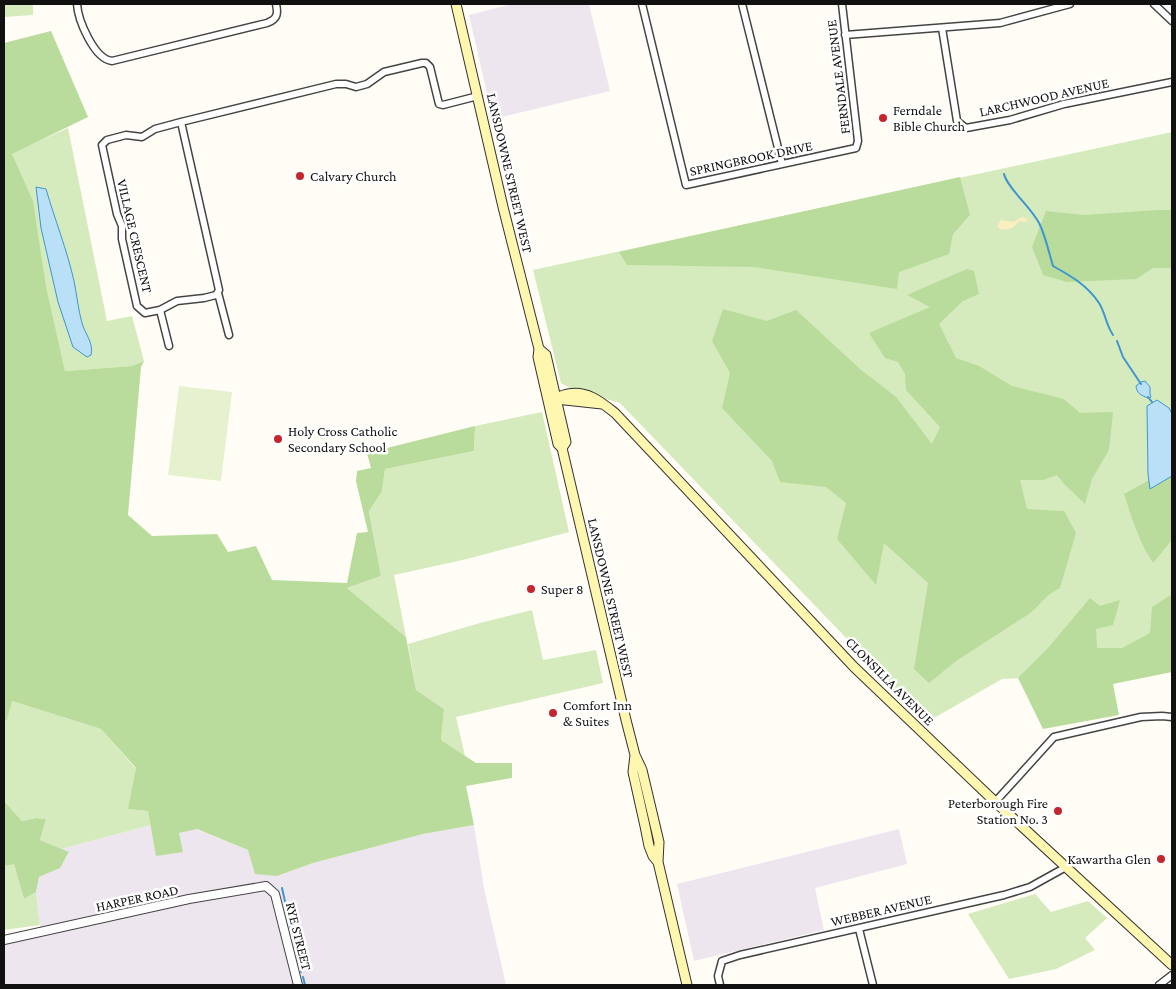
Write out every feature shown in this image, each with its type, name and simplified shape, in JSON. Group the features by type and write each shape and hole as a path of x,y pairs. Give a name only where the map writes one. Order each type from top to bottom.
{"main road":[{"name":"LANSDOWNE STREET WEST","path":"456,4 503,207 539,349 538,357 552,400 558,444 562,448 635,755 642,770 659,842 658,862 687,985"},
{"name":"CLONSILLA AVENUE","path":"552,400 566,394 576,393 593,397 620,419 854,667 1172,965"}],"street":[{"path":"77,4 80,20 94,48 103,59 112,61 267,23 277,16 276,4"},
{"name":"SPRINGBROOK DRIVE","path":"642,4 686,185 856,148"},
{"path":"742,4 782,164"},
{"name":"FERNDALE AVENUE","path":"842,4 858,141 856,148"},
{"path":"845,35 1000,23 1070,4"},
{"path":"1154,4 1172,21"},
{"name":"LARCHWOOD AVENUE","path":"942,28 957,121 966,128 1010,120 1064,104 1172,82"},
{"name":"VILLAGE CRESCENT","path":"218,293 204,298 177,301 160,310 145,313 138,306 122,239 122,226 116,214 102,145 107,140 126,134 142,136 155,129 181,122 336,84 356,87 366,84 384,72 422,63 426,63 430,67 440,104 443,105 478,96"},
{"path":"181,122 229,335"},
{"path":"160,310 169,346"},
{"path":"996,801 1054,737 1142,717 1172,717"},
{"name":"WEBBER AVENUE","path":"720,985 718,976 722,961 740,955 1004,895 1030,887 1066,867"},
{"name":"HARPER ROAD","path":"4,940 189,899 266,886 275,894"},
{"name":"RYE STREET","path":"275,894 298,985"},
{"path":"858,929 873,985"},
{"path":"1160,985 1172,975"}],"shaded area":[{"path":"512,4 589,4 610,91 493,119 469,15"},
{"path":"151,825 157,856 179,833 196,829 248,850 277,876 313,863 423,834 474,825 484,888 506,985 4,985 4,944 41,935 36,892 39,877 60,868 69,853 61,849"},
{"path":"899,829 907,864 815,888 824,930 694,961 677,884"}],"green space":[{"path":"4,4 33,4 33,15 4,17"},
{"path":"51,31 88,117 12,154 33,201 46,287 65,371 132,366 144,361 141,367 128,515 152,536 217,534 228,552 256,546 272,580 347,583 357,533 368,532 356,481 357,471 371,468 367,453 475,426 474,451 385,469 382,491 369,511 381,576 347,588 406,637 416,690 444,709 441,740 476,763 512,763 512,778 466,786 474,825 423,834 313,863 277,876 255,874 248,850 197,829 179,833 183,852 156,856 148,811 128,809 136,768 101,729 12,701 7,720 4,720 4,43"},
{"path":"68,128 107,321 132,316 144,361 132,366 65,371 12,153"},
{"path":"1172,132 1172,671 1002,679 927,722 620,403 572,389 561,383 533,270"},
{"path":"960,177 970,215 953,234 949,254 899,272 897,289 754,267 627,265 619,252"},
{"path":"1172,210 1172,268 1153,268 1136,279 1067,282 1043,275 1032,247 1046,211 1084,215"},
{"path":"967,269 974,271 979,294 963,301 939,324 956,358 979,366 1012,386 1064,399 1080,413 1113,412 1109,450 1092,479 1085,504 1057,475 1043,480 1020,480 1027,509 1064,511 1076,533 1060,588 1050,594 1029,614 956,661 929,683 914,669 928,583 884,543 876,585 837,539 846,503 826,487 780,482 772,461 722,408 730,373 712,341 723,309 767,321 796,310 860,369 896,397 932,444 940,427 906,390 905,374 898,362 885,358 869,333 930,307 907,295"},
{"path":"179,386 232,392 221,481 168,475"},
{"path":"542,412 569,532 467,559 394,575 406,637 347,588 381,576 369,510 382,491 385,469 474,451 475,426"},
{"path":"1172,476 1172,540 1153,563 1140,538 1124,494 1149,480 1151,489"},
{"path":"1172,594 1172,672 1113,684 1119,715 1043,729 1018,678 1048,648 1090,598 1100,606 1120,600 1113,625 1096,629 1097,648 1122,648 1150,633 1152,607"},
{"path":"532,610 543,660 596,650 603,683 456,717 465,756 441,740 444,709 416,690 408,644"},
{"path":"12,701 101,729 136,769 129,809 148,811 151,825 61,849 40,840 46,819 36,818 22,821 4,801 4,720 7,719"},
{"path":"4,801 22,821 36,818 46,819 40,840 69,852 60,868 39,877 36,892 24,899 14,864 4,866"},
{"path":"14,863 24,899 36,892 40,925 4,930 4,866"},
{"path":"1035,894 1051,912 1088,901 1107,918 1085,938 1095,950 1056,969 1009,979 968,914"}],"sand":[{"path":"1022,217 1027,219 1028,222 1019,221 1013,227 1005,230 997,226 1001,220 1013,222"}],"water":[{"path":"36,187 46,189 68,258 79,312 92,351 91,355 87,357 73,347 58,302 41,228"},
{"path":"1145,381 1150,387 1151,397 1148,398 1138,393 1136,386"},
{"path":"1157,400 1169,408 1172,414 1172,476 1150,489 1147,406"}],"waterway":[{"path":"1004,174 1010,186 1037,219 1046,240 1053,266 1066,273 1089,291 1101,307 1113,335"},
{"path":"1117,341 1123,357 1141,384"},
{"path":"1148,397 1152,402"},
{"path":"282,888 292,933"},
{"path":"294,941 299,963"},
{"path":"303,977 305,985"}],"place":[{"name":"Ferndale Bible Church","path":"883,118"},
{"name":"Calvary Church","path":"300,176"},
{"name":"Holy Cross Catholic Secondary School","path":"278,439"},
{"name":"Super 8","path":"531,589"},
{"name":"Comfort Inn & Suites","path":"553,713"},
{"name":"Peterborough Fire Station No. 3","path":"1058,811"},
{"name":"Kawartha Glen","path":"1161,859"}]}
